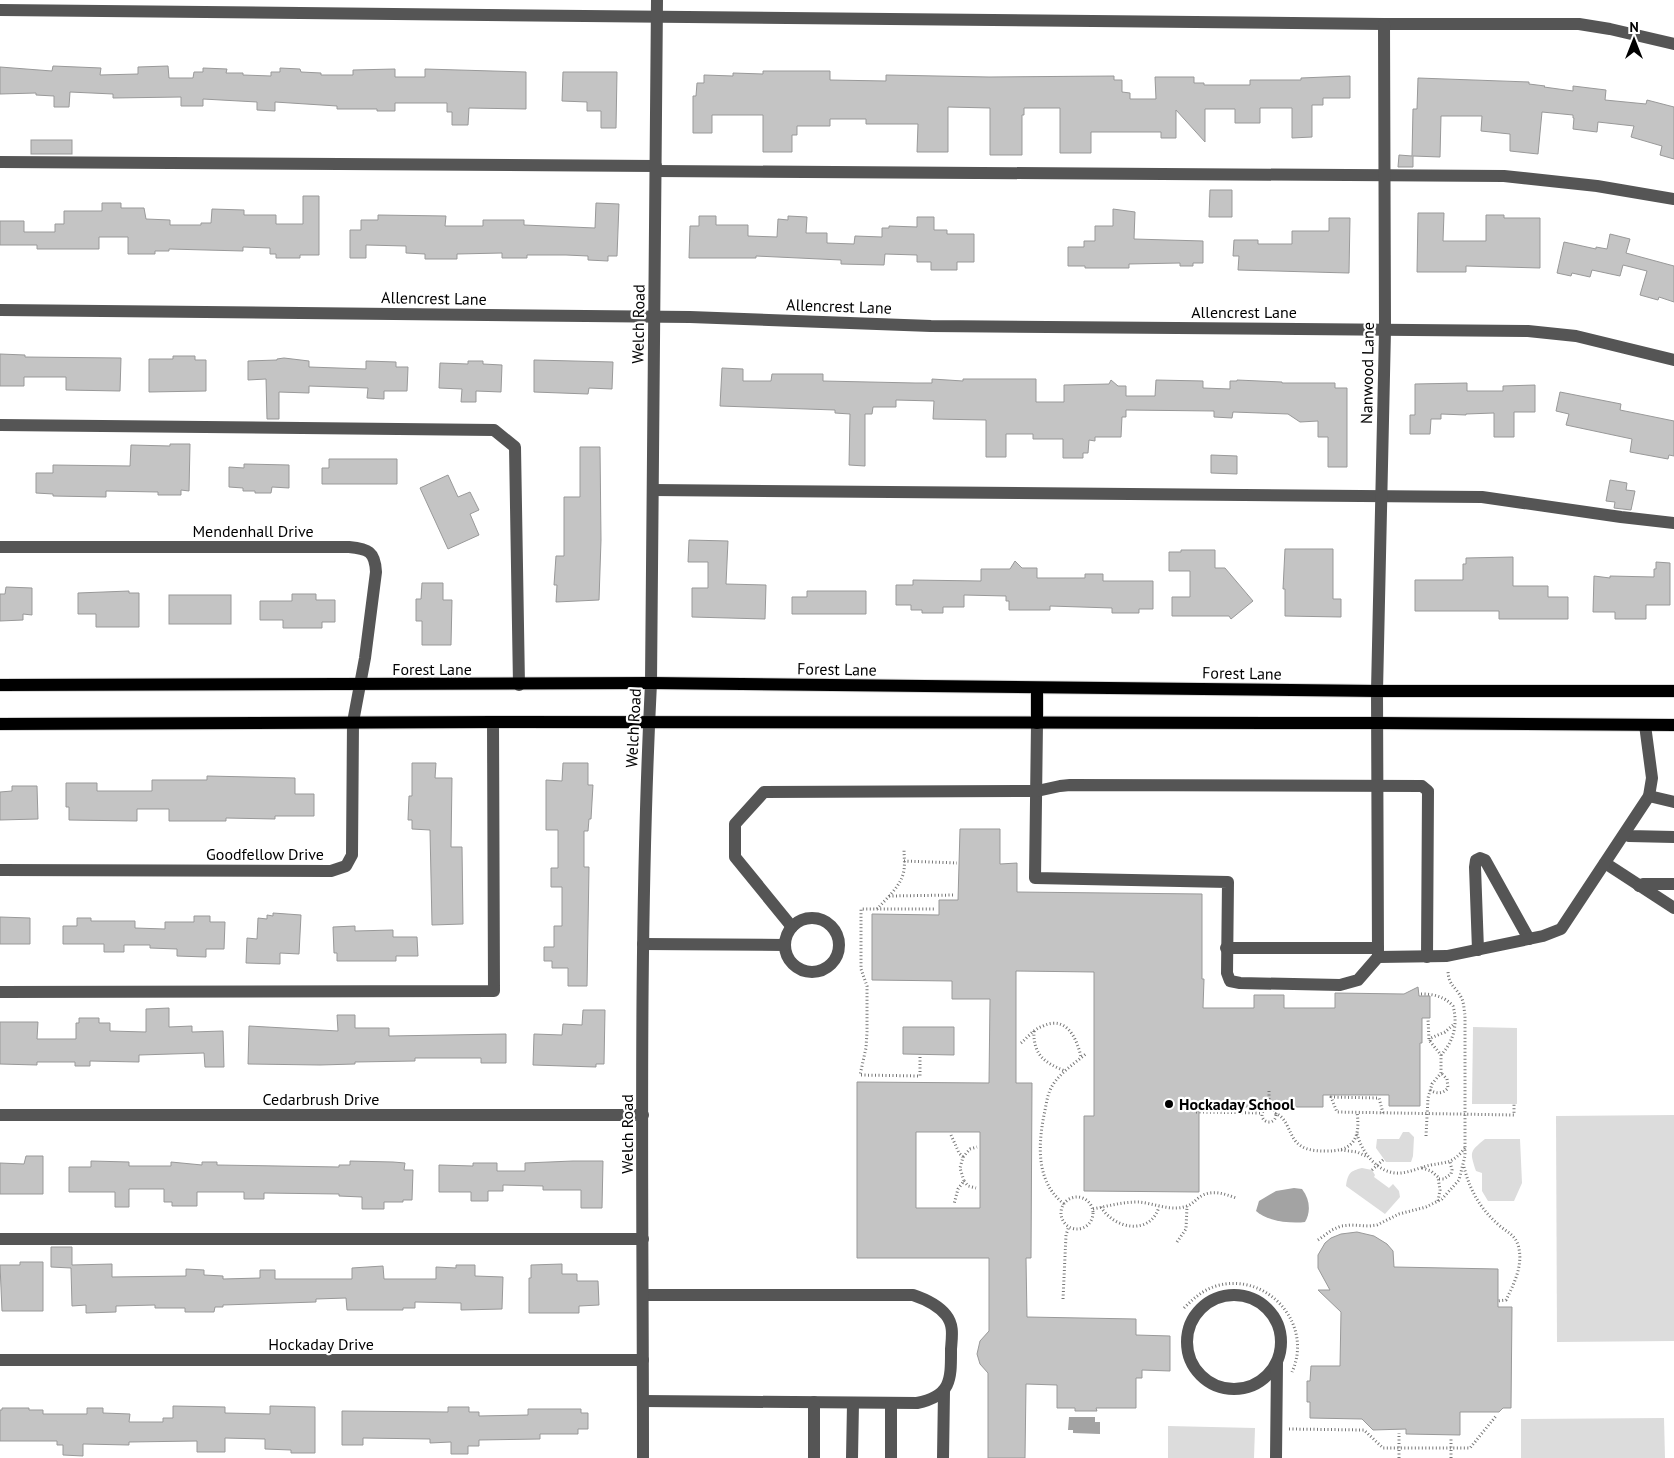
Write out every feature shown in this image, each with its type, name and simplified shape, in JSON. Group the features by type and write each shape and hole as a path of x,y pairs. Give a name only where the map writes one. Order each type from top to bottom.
{"main road":[{"name":"Forest Lane","path":"0,685 652,684 1674,692"},
{"path":"1037,688 1037,723"},
{"path":"0,724 493,722 1674,725"}],"street":[{"name":"Welch Road","path":"643,1458 643,944 647,746 652,684 657,0"},
{"path":"0,10 1384,24 1579,24 1674,44"},
{"name":"Nanwood Lane","path":"1378,952 1377,691 1385,330 1384,24"},
{"path":"0,162 1504,176 1597,186 1674,199"},
{"name":"Allencrest Lane","path":"0,310 655,316 931,326 1528,332 1576,336 1674,360"},
{"path":"0,425 494,430 515,447 519,685"},
{"path":"653,490 1482,497 1621,518 1674,523"},
{"name":"Mendenhall Drive","path":"0,547 329,547 362,549 370,552 376,560 376,572 360,685"},
{"name":"Goodfellow Drive","path":"0,870 331,871 346,866 352,855 353,722 360,685"},
{"path":"0,992 494,991 493,722"},
{"path":"1037,723 1035,878 1228,882 1227,973 1230,980 1240,983 1340,985 1358,980 1378,952"},
{"path":"1226,948 1378,952 1427,957 1448,956 1542,936 1561,929 1649,796 1652,778 1645,725"},
{"path":"792,927 735,857 735,824 764,792 1037,791 1070,785 1422,786 1428,791 1427,957"},
{"path":"1649,796 1674,802"},
{"path":"1625,833 1629,836 1674,837"},
{"path":"1478,950 1475,867 1476,860 1480,858 1485,860 1529,939"},
{"path":"1605,864 1674,908"},
{"path":"1639,886 1643,884 1674,884"},
{"path":"816,918 832,926 837,934 839,951 830,966 814,972 805,971 790,961 786,953 785,944 788,932 799,921 816,918"},
{"path":"643,944 785,944"},
{"name":"Cedarbrush Drive","path":"0,1114 643,1115"},
{"path":"0,1239 643,1239"},
{"path":"643,1295 913,1295 930,1301 945,1314 952,1325 951,1377 944,1391 943,1458"},
{"path":"1276,1458 1277,1360 1281,1346 1276,1320 1268,1309 1259,1302 1239,1295 1217,1297 1207,1302 1192,1318 1186,1339 1190,1360 1197,1372 1208,1381 1220,1387 1234,1389 1248,1387 1260,1381 1270,1372 1277,1360"},
{"name":"Hockaday Drive","path":"0,1360 643,1360"},
{"path":"643,1401 917,1403 931,1400 944,1391"},
{"path":"814,1402 814,1458"},
{"path":"852,1458 853,1403"},
{"path":"891,1403 891,1458"}],"path":[{"path":"877,909 889,896 901,878 904,869 904,850"},
{"path":"904,861 956,863"},
{"path":"889,896 955,895"},
{"path":"920,1057 920,1076 860,1075 866,1048 867,1032 867,986 861,969 861,909 935,908"},
{"path":"1318,1240 1341,1226 1378,1225 1399,1214 1417,1210 1438,1201 1459,1180 1464,1164 1465,1148 1465,1015 1463,1000 1457,990 1450,984 1448,967 1443,967"},
{"path":"1421,994 1432,994 1444,998 1450,1002 1454,1011 1452,1040 1449,1047 1441,1055"},
{"path":"1426,1136 1430,1090 1440,1073 1441,1055 1430,1041 1428,1019"},
{"path":"1022,1043 1034,1031 1044,1025 1057,1024 1069,1029 1078,1044 1081,1057"},
{"path":"1430,1041 1454,1024"},
{"path":"1428,1030 1436,1035"},
{"path":"1034,1031 1036,1050 1042,1058 1048,1065 1065,1071"},
{"path":"1064,1204 1056,1198 1047,1185 1039,1148 1050,1090 1065,1071 1087,1052"},
{"path":"1430,1090 1441,1093 1448,1088 1447,1080 1440,1073"},
{"path":"1268,1091 1269,1108 1284,1119 1294,1138 1303,1147 1318,1151 1340,1150 1357,1152 1390,1172 1399,1173 1450,1162 1458,1157 1465,1148"},
{"path":"1383,1113 1379,1098 1331,1097 1337,1112 1427,1114 1514,1115 1514,1104"},
{"path":"1232,1107 1232,1113"},
{"path":"1196,1112 1262,1113 1269,1108"},
{"path":"1357,1112 1357,1134 1361,1145 1370,1159"},
{"path":"1262,1113 1264,1120 1270,1122 1274,1120 1275,1113"},
{"path":"1340,1150 1352,1143 1357,1134"},
{"path":"951,1135 963,1158"},
{"path":"976,1188 968,1186 964,1181 960,1168 963,1158 970,1149 977,1147"},
{"path":"1372,1170 1384,1159"},
{"path":"1439,1179 1444,1179 1451,1174 1450,1162"},
{"path":"1464,1164 1476,1200 1499,1225 1511,1234 1518,1244 1520,1262 1517,1274 1506,1300 1497,1301"},
{"path":"1422,1168 1436,1173 1439,1179 1438,1201"},
{"path":"954,1204 958,1189 964,1181"},
{"path":"1093,1209 1129,1202 1141,1202 1159,1207 1187,1206 1202,1195 1213,1192 1236,1198"},
{"path":"1072,1198 1082,1198 1091,1204 1093,1214 1088,1224 1079,1228 1065,1223 1061,1214 1064,1204 1072,1198"},
{"path":"1177,1242 1186,1229 1187,1206"},
{"path":"1101,1207 1105,1214 1115,1222 1132,1227 1146,1224 1157,1213 1159,1207"},
{"path":"1063,1299 1066,1235 1069,1226"},
{"path":"1184,1308 1204,1291 1216,1286 1229,1284 1242,1284 1254,1287 1277,1299 1292,1320 1296,1332 1297,1358 1290,1376"},
{"path":"1286,1429 1364,1430 1383,1448 1470,1448 1496,1416"},
{"path":"1399,1433 1399,1458"},
{"path":"1451,1438 1451,1458"}],"shaded area":[{"path":"1473,1027 1517,1028 1517,1104 1472,1104"},
{"path":"1674,1115 1674,1341 1557,1342 1556,1116"},
{"path":"1403,1132 1409,1132 1414,1137 1411,1162 1386,1162 1376,1148 1377,1139 1399,1139"},
{"path":"1485,1139 1520,1139 1522,1183 1514,1201 1488,1201 1482,1191 1482,1173 1476,1171 1472,1153"},
{"path":"1362,1168 1372,1170 1375,1175 1374,1177 1389,1188 1393,1184 1399,1191 1400,1197 1385,1214 1346,1186 1350,1173"},
{"path":"1294,1188 1302,1189 1307,1197 1309,1210 1305,1222 1279,1221 1266,1217 1256,1211 1259,1201 1276,1191"},
{"path":"1069,1417 1095,1417 1095,1422 1100,1422 1100,1434 1073,1433 1073,1430 1068,1430"},
{"path":"1664,1418 1665,1458 1521,1458 1521,1419"},
{"path":"1168,1426 1255,1428 1254,1458 1168,1458"}],"building":[{"path":"53,66 101,68 100,75 138,74 138,67 168,66 169,78 193,78 194,72 203,72 203,68 227,69 226,73 243,73 243,75 271,76 271,72 280,72 280,68 300,69 301,72 321,73 321,75 353,75 353,70 395,69 395,77 425,77 425,69 526,72 526,109 469,108 468,125 452,125 452,112 447,112 447,103 395,103 395,111 377,111 377,109 337,109 337,106 275,102 275,111 257,110 257,102 203,99 203,106 181,106 181,97 113,98 113,94 70,92 69,107 54,107 54,96 36,95 36,93 0,94 0,67 52,71"},
{"path":"763,71 830,71 830,80 886,81 886,75 989,77 1114,76 1114,80 1122,80 1122,92 1130,93 1130,99 1156,99 1155,77 1194,77 1194,83 1204,83 1204,85 1250,85 1250,80 1301,80 1301,78 1350,76 1350,98 1323,98 1323,105 1312,105 1312,137 1292,138 1292,108 1260,108 1260,123 1235,123 1235,109 1205,109 1205,142 1176,110 1176,138 1161,138 1161,132 1091,132 1091,153 1060,153 1060,108 1024,108 1024,115 1022,115 1022,155 990,155 990,108 948,107 948,152 917,152 918,124 866,124 866,119 830,119 830,126 797,126 797,135 792,135 792,152 763,152 763,115 712,115 712,133 693,133 693,96 696,96 697,83 704,83 704,75 733,76 733,73 763,74"},
{"path":"563,72 617,72 616,128 601,128 601,111 587,111 587,102 562,101"},
{"path":"1418,78 1529,82 1529,84 1573,91 1573,86 1606,90 1605,100 1646,104 1647,100 1674,107 1674,159 1660,155 1662,146 1631,137 1634,126 1598,122 1597,132 1573,129 1573,115 1542,112 1538,154 1510,151 1510,134 1481,131 1482,116 1441,116 1440,157 1413,156 1413,167 1398,167 1399,155 1412,156 1413,109 1417,109"},
{"path":"31,140 72,140 72,154 31,154"},
{"path":"1210,190 1232,190 1232,217 1209,217"},
{"path":"303,196 319,196 319,255 300,255 300,258 276,258 276,254 270,254 270,248 243,247 243,251 169,249 169,251 155,251 155,254 128,254 128,237 99,237 99,249 37,249 37,245 0,245 0,221 24,221 24,232 55,232 55,224 64,224 64,211 102,211 102,203 121,203 121,208 144,208 146,219 170,220 170,225 201,225 201,223 211,223 212,209 244,210 244,215 276,215 276,224 303,224"},
{"path":"596,203 619,204 617,256 608,256 608,261 588,260 588,256 566,255 527,255 527,258 502,258 502,253 457,254 457,259 425,259 425,254 406,253 406,246 366,245 366,258 350,258 350,230 361,230 361,220 378,220 378,215 446,216 445,226 483,226 483,220 524,220 524,225 595,228"},
{"path":"1113,209 1135,212 1134,239 1203,241 1203,263 1193,263 1193,266 1180,266 1180,263 1129,264 1129,268 1068,266 1068,247 1084,247 1084,241 1095,241 1095,226 1113,226"},
{"path":"1418,213 1444,213 1443,241 1486,241 1486,215 1504,215 1504,218 1540,218 1540,268 1466,266 1466,272 1417,272"},
{"path":"699,216 716,216 716,225 748,225 748,236 777,237 778,219 788,220 788,216 807,217 806,233 827,233 827,243 854,244 855,236 882,237 882,228 889,228 889,226 917,227 917,217 934,217 934,230 947,230 947,234 974,234 974,262 957,262 957,270 931,270 931,262 917,262 917,255 885,254 884,265 841,264 841,260 756,256 756,258 689,258 690,226 699,226"},
{"path":"1329,218 1350,218 1349,273 1238,270 1239,256 1233,256 1234,240 1258,240 1258,244 1292,244 1292,231 1329,231"},
{"path":"1610,234 1630,239 1626,253 1674,266 1674,302 1659,297 1658,300 1640,295 1647,271 1623,265 1620,276 1592,270 1590,277 1572,273 1571,276 1557,273 1564,242 1596,249 1596,247 1607,249"},
{"path":"0,354 25,355 25,357 121,358 120,391 66,390 66,377 24,377 24,386 0,386"},
{"path":"173,356 195,356 195,360 206,360 206,391 149,392 149,359 173,359"},
{"path":"284,358 309,361 309,367 366,369 366,361 396,362 396,367 408,367 407,391 384,391 384,399 367,398 368,388 309,386 309,393 279,392 279,419 267,419 266,379 248,380 248,361"},
{"path":"534,360 613,362 612,389 589,388 588,394 534,392"},
{"path":"468,361 483,361 483,364 502,365 501,392 476,391 476,402 461,402 462,389 439,388 440,363 468,364"},
{"path":"722,368 743,369 743,381 771,381 772,374 823,374 823,381 915,383 932,383 932,379 963,381 963,379 1036,379 1036,402 1064,402 1064,385 1109,384 1111,380 1118,386 1126,386 1126,396 1155,396 1156,380 1203,381 1203,388 1230,389 1230,381 1237,380 1282,383 1335,383 1335,388 1347,388 1347,467 1328,467 1328,437 1318,437 1318,421 1300,422 1288,414 1233,412 1232,418 1214,417 1214,411 1126,410 1126,417 1122,417 1121,437 1095,437 1095,441 1089,440 1088,453 1083,453 1083,458 1063,458 1063,439 1033,439 1033,434 1006,434 1006,457 986,457 986,420 933,419 934,401 896,400 896,407 873,407 872,414 865,414 865,466 849,465 850,414 835,413 835,410 720,406"},
{"path":"1467,383 1467,391 1503,391 1503,386 1535,385 1535,412 1514,412 1514,437 1494,437 1494,413 1441,414 1441,419 1431,419 1430,434 1410,434 1410,415 1415,415 1415,384"},
{"path":"1560,392 1621,404 1620,410 1674,421 1674,456 1669,455 1668,459 1630,452 1632,439 1566,425 1569,414 1556,411"},
{"path":"170,444 190,444 189,491 181,490 181,495 158,495 158,492 106,491 106,497 53,496 53,494 36,493 36,473 53,473 53,465 130,466 131,445 170,446"},
{"path":"580,447 600,447 601,540 599,600 556,602 557,585 554,585 556,556 564,556 564,497 580,497"},
{"path":"1211,455 1237,456 1237,474 1211,473"},
{"path":"329,459 397,459 397,484 322,484 322,468 329,468"},
{"path":"244,464 289,465 289,488 272,487 271,493 255,493 255,491 243,491 243,488 229,487 229,467 244,468"},
{"path":"448,475 458,497 470,492 479,510 470,514 479,535 448,549 420,488"},
{"path":"1610,480 1627,483 1626,490 1635,491 1631,510 1614,508 1615,502 1606,501"},
{"path":"689,540 728,541 726,584 766,585 765,619 692,617 692,588 708,588 708,562 688,562"},
{"path":"1285,549 1333,549 1333,599 1341,599 1341,617 1285,616 1285,589 1283,589"},
{"path":"1181,550 1215,550 1215,568 1225,568 1253,601 1231,619 1229,616 1172,616 1172,597 1190,597 1190,571 1169,571 1169,552 1181,552"},
{"path":"1513,557 1513,586 1548,586 1548,597 1568,597 1568,619 1499,619 1499,611 1415,611 1415,580 1463,580 1463,564 1466,564 1466,558"},
{"path":"1015,561 1022,568 1037,568 1037,578 1085,578 1085,574 1103,574 1103,581 1153,581 1153,609 1139,609 1139,613 1112,613 1112,608 1050,606 1050,610 1009,610 1009,601 1006,601 1006,596 964,595 964,607 943,607 943,613 922,613 922,610 911,610 911,605 896,605 896,585 913,585 913,580 981,581 981,569 1010,569"},
{"path":"1656,562 1670,563 1670,605 1646,605 1646,619 1615,619 1615,612 1593,612 1594,576 1610,578 1610,576 1654,577"},
{"path":"422,583 443,583 443,600 452,600 451,645 422,645 422,621 416,621 416,599 421,599"},
{"path":"6,587 32,588 32,615 23,614 23,620 0,621 0,594 5,594"},
{"path":"129,591 129,593 139,593 139,627 96,627 96,614 78,614 78,593"},
{"path":"807,591 866,591 866,614 792,614 792,597 807,597"},
{"path":"292,594 316,594 316,600 335,600 335,622 322,622 322,628 283,628 283,620 260,620 260,601 292,601"},
{"path":"169,595 231,595 231,624 169,624"},
{"path":"412,763 436,763 435,778 452,778 451,847 462,847 463,924 432,925 430,830 412,829 412,820 408,820 409,796 412,796"},
{"path":"563,763 588,763 588,785 593,785 591,819 589,819 588,831 584,831 584,867 589,867 587,986 568,986 568,968 552,968 552,961 544,961 544,947 554,947 554,926 562,926 562,887 551,887 551,868 558,868 558,830 546,830 546,780 562,781"},
{"path":"207,776 295,778 295,794 314,794 314,816 275,816 275,819 226,818 226,821 169,821 169,809 137,809 137,821 69,820 69,807 66,807 66,783 97,783 97,791 152,791 152,780 207,780"},
{"path":"12,786 37,786 38,819 0,820 0,792 12,791"},
{"path":"960,829 1000,829 1000,864 1017,863 1017,892 1202,894 1203,1008 1254,1008 1254,995 1284,995 1284,1008 1335,1008 1335,993 1404,994 1418,987 1419,996 1430,996 1430,1018 1422,1018 1420,1106 1389,1106 1389,1095 1323,1095 1323,1107 1199,1107 1199,1192 1084,1191 1084,1116 1094,1116 1094,972 1016,971 1016,1083 1032,1083 1031,1258 1026,1258 1027,1317 1136,1319 1136,1335 1170,1336 1170,1371 1142,1370 1142,1378 1136,1378 1136,1408 1096,1408 1097,1411 1075,1411 1075,1408 1057,1408 1057,1385 1026,1384 1025,1458 988,1458 988,1373 980,1364 977,1354 980,1341 989,1331 989,1258 857,1258 857,1082 989,1083 990,999 952,999 952,981 872,980 872,914 939,915 939,900 958,900","holes":["916,1132 980,1132 980,1208 916,1208"]},
{"path":"273,913 301,915 299,954 280,953 280,964 246,963 247,938 257,939 258,918 267,919 267,915 273,916"},
{"path":"194,916 210,916 210,922 225,922 224,949 206,949 206,957 177,956 177,949 150,948 150,945 124,945 124,952 104,952 104,944 63,944 63,926 77,926 77,918 91,918 91,921 135,921 135,928 165,929 165,922 194,922"},
{"path":"0,917 30,918 30,944 0,944"},
{"path":"355,926 355,931 393,930 393,937 417,937 418,956 396,956 396,961 337,961 337,953 334,953 333,927"},
{"path":"169,1008 169,1027 192,1026 192,1032 223,1031 224,1067 205,1067 204,1053 139,1055 139,1062 90,1061 90,1066 75,1066 75,1062 37,1062 37,1065 0,1064 0,1022 38,1022 37,1039 76,1039 76,1023 79,1023 79,1018 99,1018 99,1023 110,1023 110,1031 146,1032 146,1009"},
{"path":"583,1010 605,1010 604,1064 596,1064 596,1067 533,1065 534,1034 562,1035 563,1024 582,1025"},
{"path":"337,1015 355,1015 355,1028 389,1028 389,1036 506,1034 506,1063 481,1063 481,1058 415,1058 415,1061 355,1062 355,1064 248,1064 249,1026 338,1031"},
{"path":"903,1027 954,1027 954,1055 903,1054"},
{"path":"26,1156 43,1156 43,1194 0,1194 0,1163 24,1164"},
{"path":"91,1161 129,1162 129,1166 171,1166 171,1162 202,1165 202,1162 217,1162 217,1165 339,1167 339,1165 350,1165 350,1161 405,1163 404,1170 413,1170 412,1200 384,1202 384,1209 362,1209 362,1197 339,1196 339,1194 264,1193 264,1199 244,1199 244,1192 197,1192 197,1206 172,1206 172,1202 164,1202 164,1189 129,1189 129,1207 115,1207 115,1192 69,1192 69,1167 91,1167"},
{"path":"603,1161 602,1208 581,1208 581,1190 543,1190 543,1186 503,1185 503,1191 488,1191 488,1201 471,1201 471,1192 439,1192 439,1165 473,1166 473,1163 497,1163 497,1171 525,1171 525,1163"},
{"path":"1357,1232 1374,1236 1387,1244 1393,1251 1394,1267 1498,1269 1498,1307 1512,1307 1511,1408 1503,1408 1499,1412 1460,1412 1460,1435 1406,1434 1406,1429 1373,1430 1362,1419 1310,1418 1310,1402 1307,1402 1307,1381 1310,1381 1311,1366 1340,1366 1341,1312 1318,1290 1330,1290 1318,1268 1318,1255 1325,1243 1331,1238 1341,1234"},
{"path":"51,1247 72,1247 72,1265 112,1264 112,1277 186,1276 186,1269 204,1270 204,1275 223,1276 223,1279 260,1278 260,1270 275,1270 275,1279 352,1279 352,1268 383,1266 384,1279 436,1279 436,1267 456,1268 456,1265 475,1265 475,1276 503,1277 502,1309 461,1310 461,1303 415,1302 415,1308 403,1308 403,1310 347,1310 346,1298 316,1299 316,1302 223,1305 223,1307 215,1307 214,1312 185,1312 185,1308 155,1308 155,1305 116,1306 116,1312 86,1313 86,1305 72,1306 71,1268 51,1267"},
{"path":"20,1262 43,1262 43,1311 2,1311 0,1265 20,1265"},
{"path":"562,1264 562,1274 577,1274 577,1281 598,1281 599,1305 579,1306 579,1313 529,1313 531,1265"},
{"path":"173,1406 225,1407 225,1413 270,1414 270,1406 315,1407 315,1453 291,1453 291,1450 265,1449 265,1439 225,1438 225,1452 197,1452 197,1441 129,1442 129,1445 83,1444 83,1456 63,1455 63,1445 57,1445 57,1441 0,1441 0,1410 2,1408 43,1410 43,1414 87,1414 87,1408 103,1408 103,1413 130,1414 129,1422 163,1422 163,1418 173,1418"},
{"path":"448,1407 469,1407 469,1412 479,1412 479,1416 528,1415 528,1409 581,1409 581,1413 588,1413 588,1429 578,1429 578,1434 540,1434 540,1439 479,1440 479,1446 468,1446 468,1454 451,1454 451,1442 430,1443 430,1439 363,1438 363,1445 342,1445 342,1411 448,1412"}],"place":[{"name":"Hockaday School","path":"1169,1104"}]}
